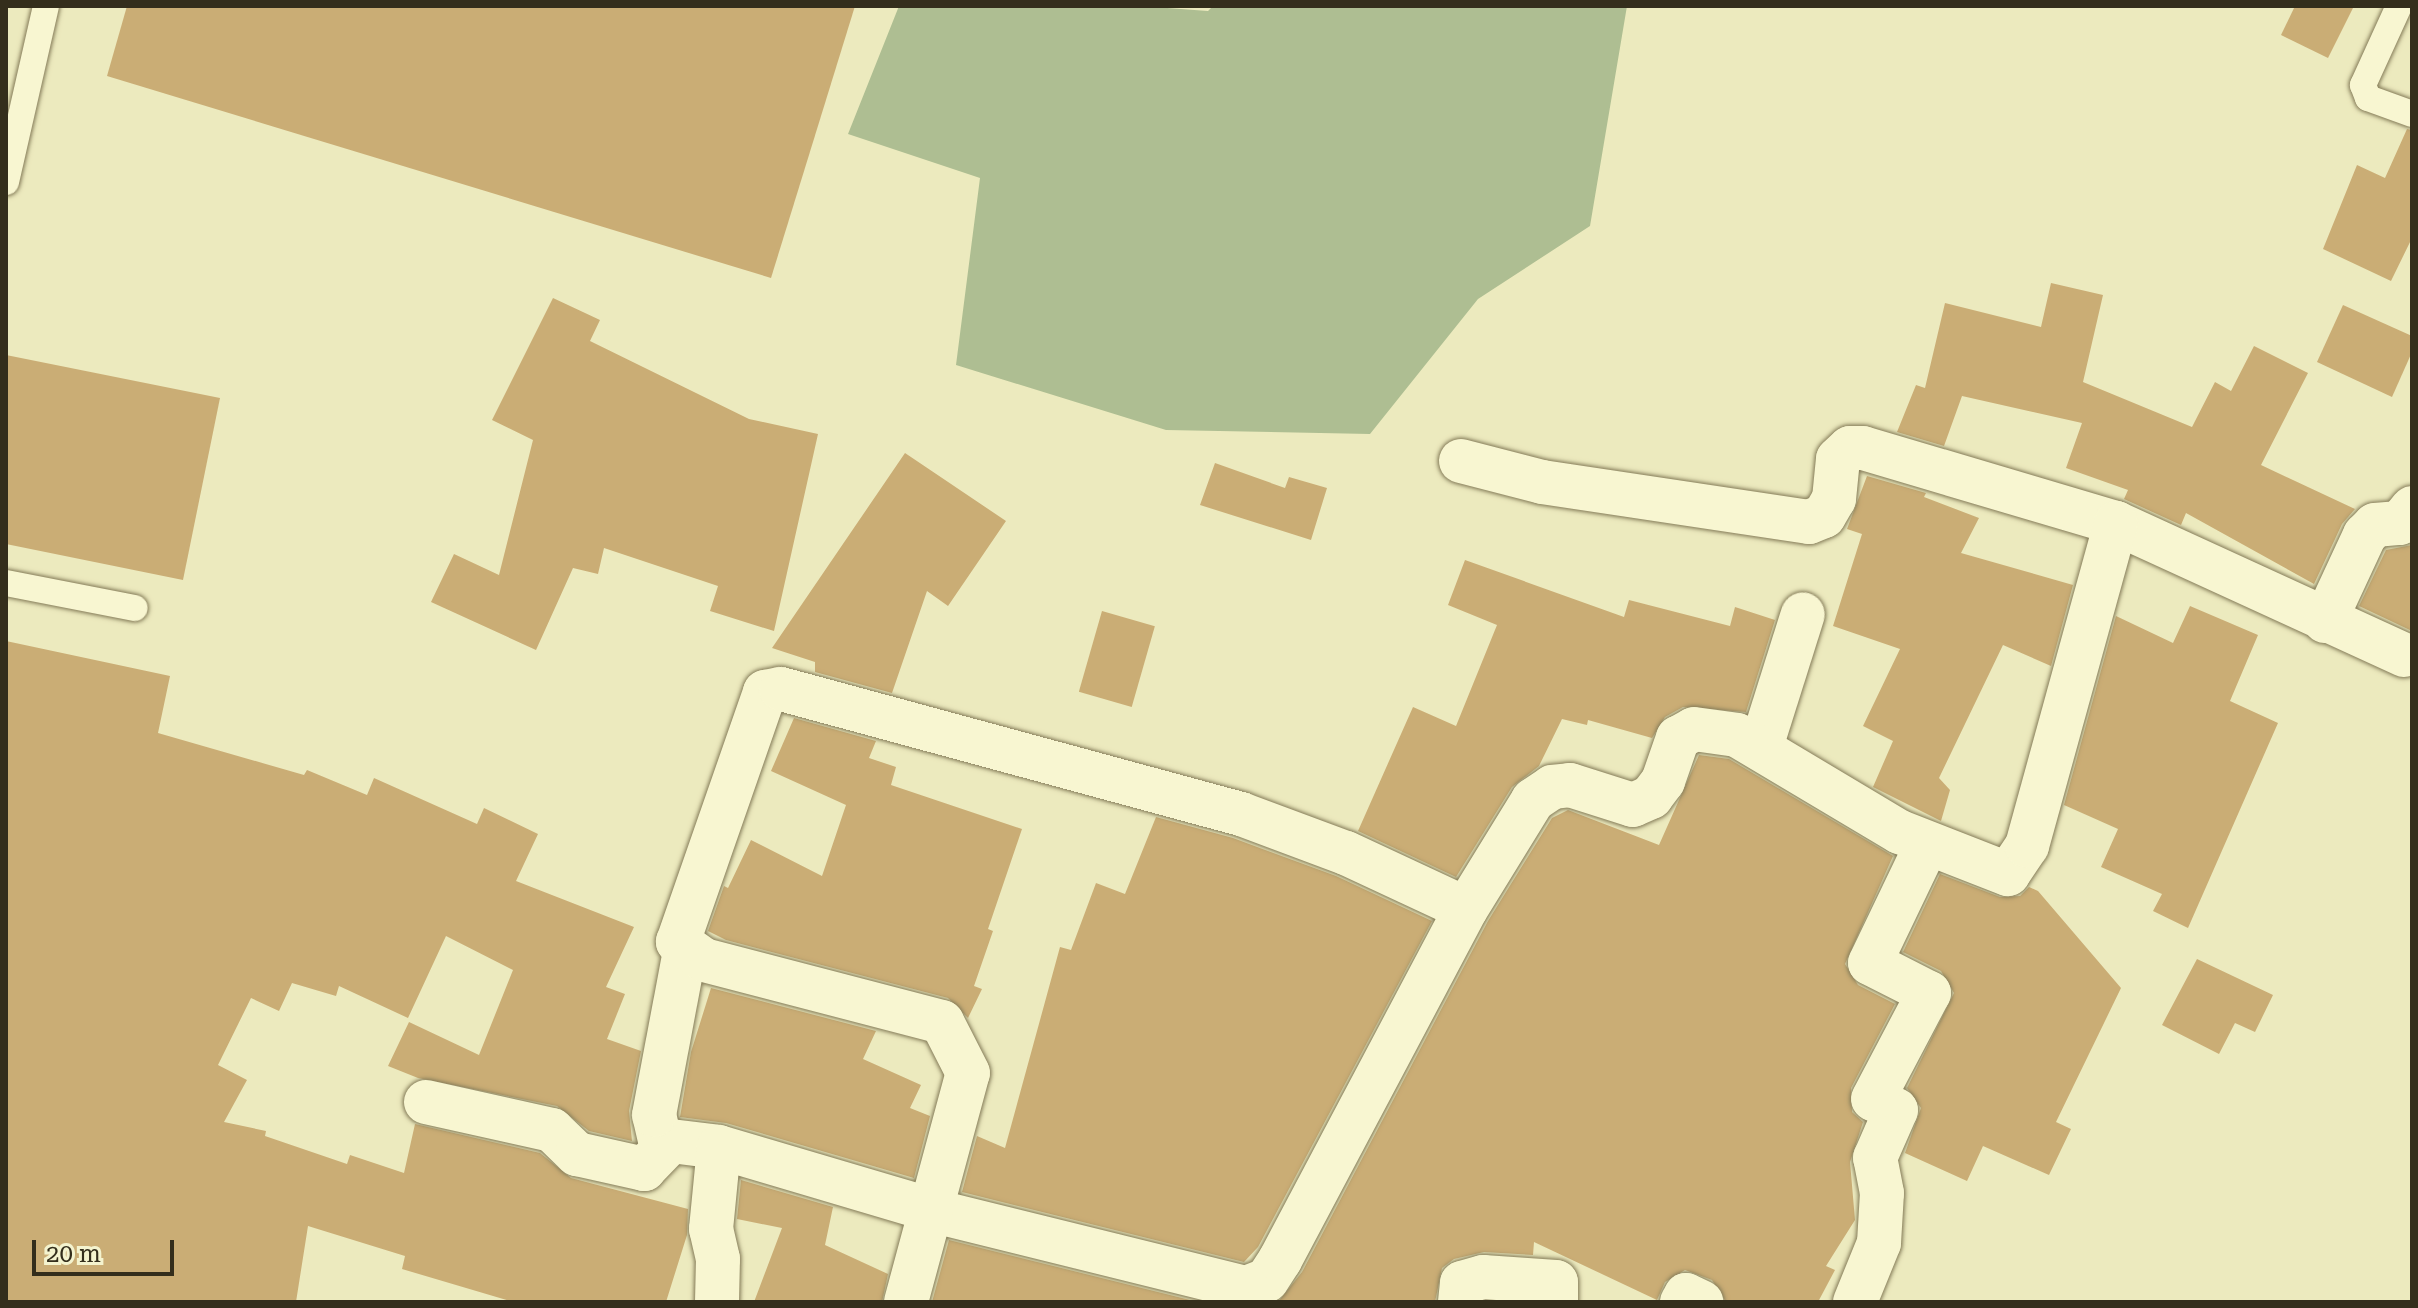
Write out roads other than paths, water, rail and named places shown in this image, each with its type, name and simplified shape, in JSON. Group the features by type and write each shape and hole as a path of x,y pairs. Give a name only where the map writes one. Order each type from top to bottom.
{"street":[{"path":"1461,461 1542,482 1809,522 1824,516 1834,499 1838,459 1850,448 1863,448 2116,523 2404,655"},
{"path":"2325,621 2365,535 2375,525 2400,523 2412,508"},
{"path":"426,1102 552,1130 577,1154 644,1169 651,1167 662,1149 680,1139 719,1147 931,1210 1246,1288 1267,1280 1365,1109 1466,909 1533,800 1552,787 1570,785 1633,805 1651,797 1663,781 1678,738 1694,729 1737,735 1927,844 2008,874 2019,863 2116,523"},
{"path":"1761,747 1803,614"},
{"path":"662,1149 654,1115 685,951 677,934 755,712 773,689 1241,814 1346,853 1466,909"},
{"path":"1855,1302 1879,1243 1882,1193 1875,1158 1896,1110 1873,1099 1929,993 1870,963 1927,844"},
{"path":"685,951 704,960 942,1022 968,1073 906,1302"},
{"path":"717,1302 718,1259 711,1229 719,1147"},
{"path":"1460,1302 1462,1283 1483,1277 1556,1282 1556,1302"},
{"path":"1682,1302 1686,1295 1701,1302"}],"lane":[{"path":"6,182 46,6"},
{"path":"2399,6 2363,85 2368,98 2412,114"},
{"path":"6,583 135,608"}]}
